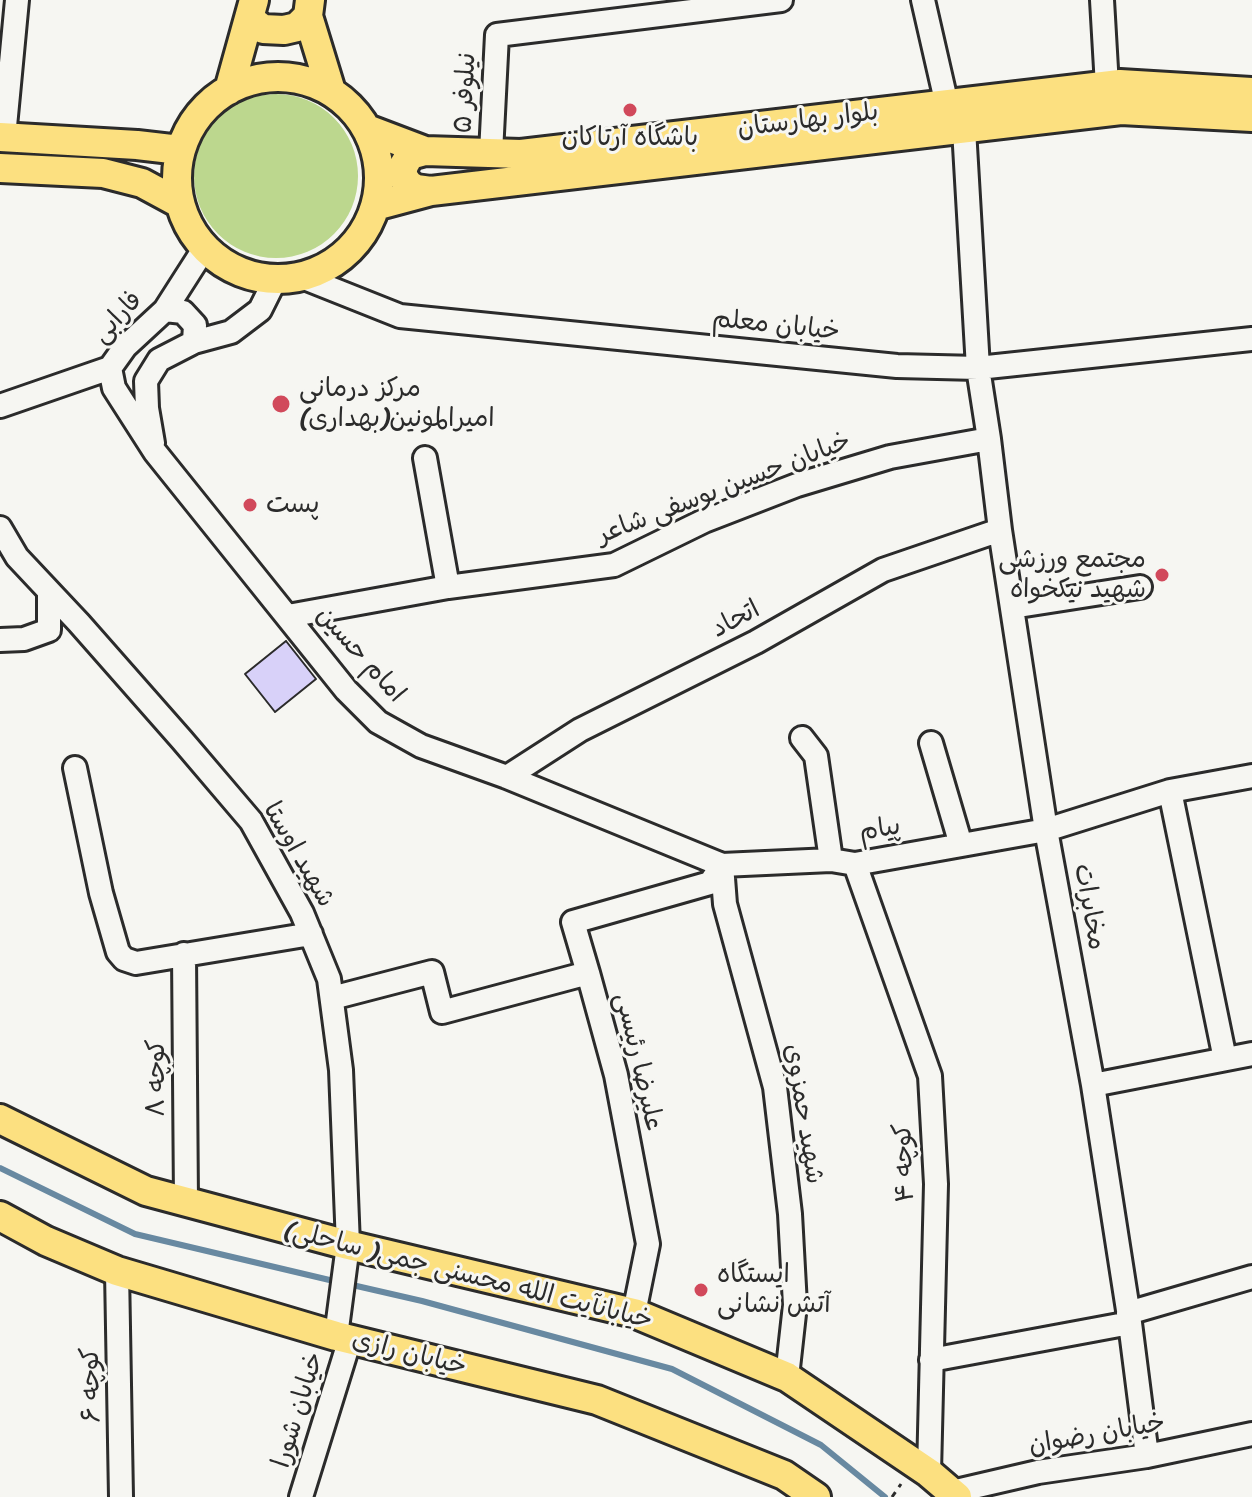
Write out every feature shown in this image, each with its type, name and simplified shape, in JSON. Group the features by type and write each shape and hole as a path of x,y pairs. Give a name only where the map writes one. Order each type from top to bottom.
{"main road":[{"path":"252,10 263,29 284,30 297,27 309,8"},
{"path":"309,8 331,91"},
{"path":"229,90 252,10"},
{"path":"280,77 306,81 331,91 351,108 367,129 376,154 379,180 375,206 364,231 348,251 327,267 289,278 249,276 225,265 204,249 189,228 179,203 176,177 180,150 191,126 208,105 229,90 254,80 280,77"},
{"name":"بلوار بهارستان","path":"367,129 425,151 521,154 1120,84 1252,92"},
{"name":"بلوار بهارستان","path":"375,206 431,191 1121,110 1252,117"},
{"path":"2,137 180,150"},
{"path":"425,151 410,155 402,175 416,189 431,191"},
{"path":"0,168 103,173 142,183 179,203"},
{"name":"خیابانآیت الله محسنی جمی( ساحلی)","path":"0,1120 146,1191 348,1245 634,1313 787,1377 955,1494"},
{"name":"خیابان رازی","path":"0,1216 46,1241 117,1271 343,1338 597,1400 784,1475 816,1497"}],"street":[{"path":"2,137 17,0"},
{"name":"نیلوفر ۵","path":"491,153 497,35 781,0"},
{"path":"923,0 947,105"},
{"path":"1102,0 1107,86"},
{"name":"مخابرات","path":"964,129 978,368 1000,530 1046,830 1093,1085 1147,1456"},
{"name":"فارابی","path":"0,406 110,368 125,347 165,310 204,249"},
{"path":"155,452 147,408 146,381 159,360 194,342 231,332 260,310 289,278"},
{"name":"خیابان معلم","path":"289,278 400,316 897,366 978,368 1252,339"},
{"path":"165,310 183,312 195,325 194,342"},
{"name":"امام حسین","path":"110,368 114,388 155,452 346,690 378,722 421,746 507,777 722,865"},
{"name":"خیابان حسین یوسفی شاعر","path":"288,616 448,587 614,565 704,521 797,485 890,457 989,439"},
{"path":"425,458 448,587"},
{"name":"شهید اوستا","path":"0,528 17,557 251,821 302,913 329,979 332,998 341,1070 348,1245"},
{"name":"اتحاد","path":"507,777 580,730 756,642 883,570 1000,530"},
{"path":"1012,607 1140,587"},
{"path":"0,640 24,639 49,630 49,592"},
{"path":"802,738 816,756 831,860"},
{"path":"931,743 961,845"},
{"path":"75,768 101,893 118,952 124,959 136,963 311,934"},
{"name":"پیام","path":"722,865 831,860 855,864 1046,830 1170,791 1252,776"},
{"path":"1170,791 1225,1059"},
{"name":"کوچه ۴","path":"855,864 930,1076 936,1184 929,1473"},
{"path":"588,973 573,922 710,883 722,865"},
{"name":"شهید حمزوی","path":"722,865 725,904 775,1087 790,1214 795,1305 787,1377"},
{"name":"کوچه ۸","path":"184,954 186,1202"},
{"name":"علیرضا رئیسی","path":"332,998 432,972 442,1012 588,973 616,1075 648,1244 634,1313"},
{"path":"1093,1085 1252,1054"},
{"path":"0,1112 0,1120"},
{"name":"خیابان شورا","path":"301,1497 343,1338 348,1245"},
{"name":"کوچه ۶","path":"117,1271 121,1497"},
{"path":"931,1360 1129,1318 1252,1277"},
{"name":"خیابان رضوان","path":"955,1494 1038,1472 1147,1456 1252,1434"}],"green space":[{"path":"276,94 308,100 334,118 352,144 358,176 352,208 334,234 308,252 276,258 244,252 218,234 200,208 194,176 200,144 218,118 244,100"}],"building":[{"path":"286,641 316,679 275,712 245,674"}],"waterway":[{"path":"0,1168 135,1234 338,1282"},
{"path":"348,1284 672,1369 821,1445 885,1497"}],"place":[{"name":"باشگاه آرتاکان","path":"630,110"},
{"name":"مرکز درمانی امیرالمونین(بهداری)","path":"281,404"},
{"name":"پست","path":"250,505"},
{"name":"مجتمع ورزشی شهید نیکخواه","path":"1162,575"},
{"name":"ایستگاه آتش نشانی","path":"701,1290"}]}
